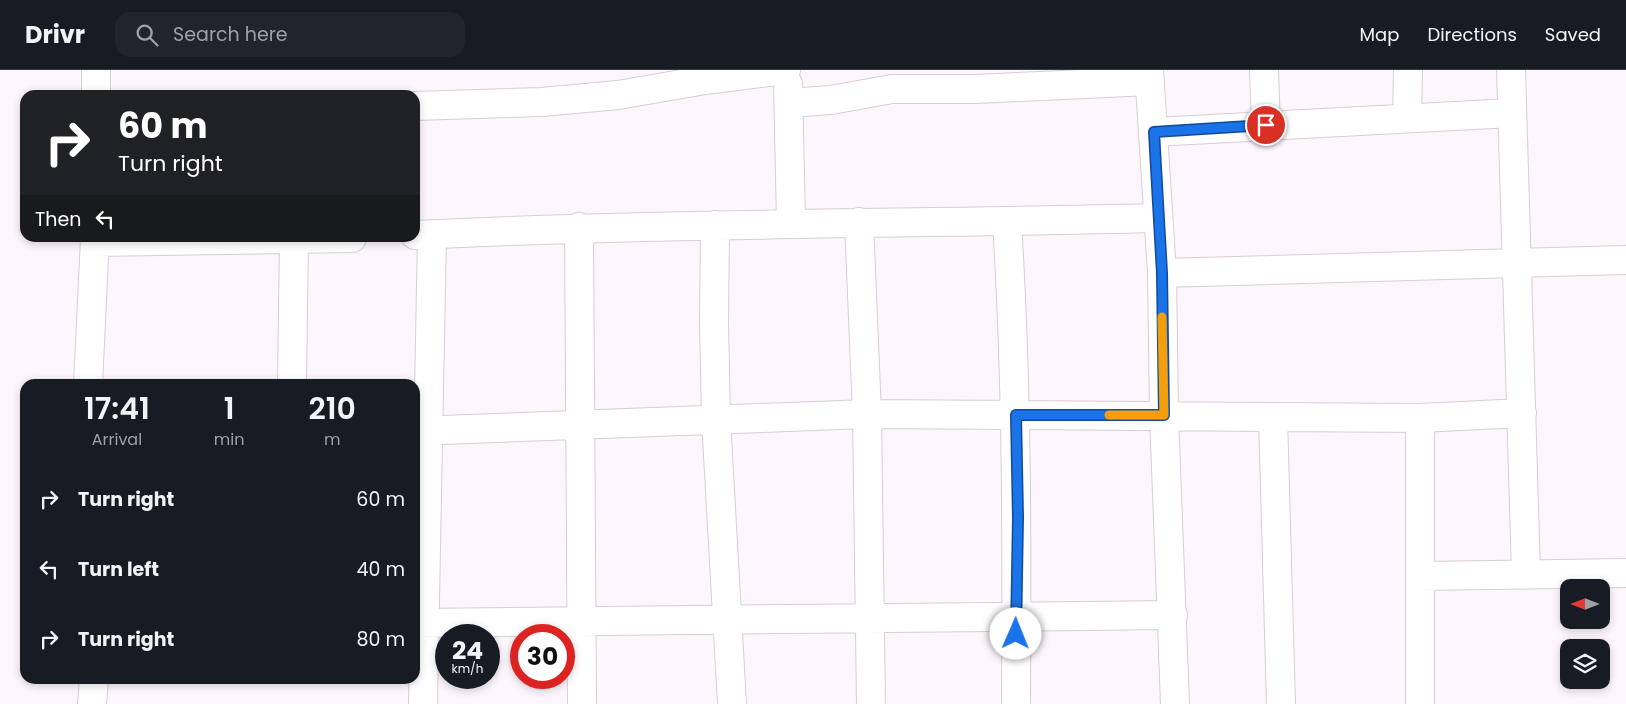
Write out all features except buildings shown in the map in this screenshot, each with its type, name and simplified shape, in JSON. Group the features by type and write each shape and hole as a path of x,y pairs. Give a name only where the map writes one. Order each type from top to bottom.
{"street":[{"path":"96,70 96,90"},
{"path":"420,106 542,102 618,95 705,80 787,70 791,223"},
{"path":"1264,70 1266,125"},
{"path":"1407,118 1408,70"},
{"path":"1510,70 1518,263 1526,573"},
{"path":"789,103 832,100 892,90 974,90 1149,76 1162,273 1164,415 1175,704"},
{"path":"1154,132 1512,113"},
{"path":"423,704 421,623 424,234 579,227 859,222 1007,222 1158,218"},
{"path":"859,222 867,414 872,620 871,704"},
{"path":"1007,222 1016,415 1016,704"},
{"path":"715,225 716,419 729,620 732,704"},
{"path":"579,227 582,704"},
{"path":"88,379 95,242"},
{"path":"292,379 294,242"},
{"path":"1162,273 1626,260"},
{"path":"422,431 867,414 1420,418 1522,414"},
{"path":"1273,417 1281,704"},
{"path":"1420,418 1420,704"},
{"path":"1420,576 1626,573"},
{"path":"421,623 872,620 1017,616 1173,615"}],"slow traffic":[{"path":"1109,415 1164,415 1162,317"}],"route":[{"path":"1016,634 1018,517 1016,415 1164,415 1162,273 1154,132 1266,125"}]}
